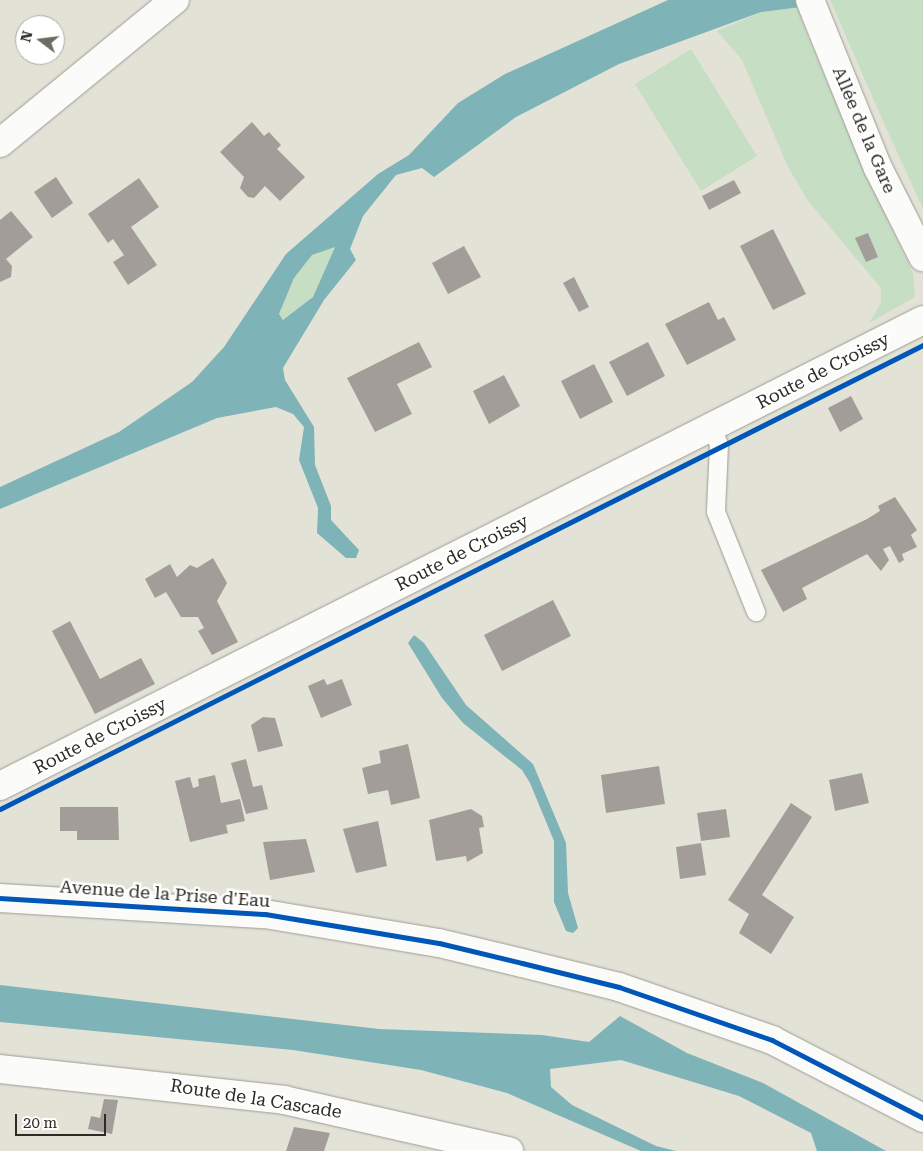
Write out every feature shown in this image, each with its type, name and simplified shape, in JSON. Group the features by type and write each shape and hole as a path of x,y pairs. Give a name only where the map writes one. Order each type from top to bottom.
{"street":[{"path":"0,144 175,0"},
{"name":"Allée de la Gare","path":"810,0 878,168 923,257"},
{"name":"Route de Croissy","path":"0,786 923,320"},
{"name":"Avenue de la Prise d'Eau","path":"0,898 265,914 439,943 619,987 753,1033 923,1118"},
{"name":"Route de la Cascade","path":"0,1069 284,1100 443,1143 509,1151"}],"lane":[{"path":"712,426 719,445 716,512 756,612"}],"green space":[{"path":"830,0 923,0 923,209 883,121"},
{"path":"801,7 802,22 863,168 913,273 915,297 869,323 881,303 881,288 808,201 788,167 742,60 717,31 761,12"},
{"path":"691,49 757,156 701,191 635,84"},
{"path":"335,246 313,297 284,320 279,315 294,278 312,255"}],"water":[{"path":"668,0 798,0 801,7 761,12 619,64 516,117 434,177 422,168 396,175 363,216 350,249 356,260 324,300 283,368 285,380 314,427 315,465 331,506 331,520 359,550 356,558 346,558 317,533 318,508 299,460 304,427 293,414 276,407 217,418 0,509 0,487 119,432 192,382 224,347 286,254 378,174 409,155 458,103 505,74","holes":["335,247 313,297 283,320 279,314 294,278 312,255"]},
{"path":"414,635 424,643 466,705 533,764 566,843 568,893 578,928 573,933 566,931 554,902 554,841 530,783 522,770 463,723 442,698 408,643"},
{"path":"0,985 379,1029 542,1035 589,1042 620,1016 687,1053 763,1083 886,1151 817,1151 811,1133 739,1096 621,1060 550,1069 551,1087 572,1105 656,1146 676,1151 641,1151 507,1093 421,1070 293,1050 0,1022"}],"building":[{"path":"252,122 264,136 269,132 281,145 277,149 305,177 280,201 265,186 254,198 248,197 240,188 244,177 220,152"},
{"path":"56,177 73,203 52,218 34,192"},
{"path":"139,178 159,207 131,227 157,265 128,285 113,262 124,255 113,239 108,243 88,214"},
{"path":"734,180 741,193 709,210 702,196"},
{"path":"11,211 33,237 6,259 12,266 11,277 0,282 0,220"},
{"path":"773,229 806,294 773,310 740,246"},
{"path":"868,233 878,257 866,262 855,238"},
{"path":"464,246 481,277 448,294 432,263"},
{"path":"574,277 589,307 579,312 563,283"},
{"path":"709,302 718,320 724,317 736,340 687,365 665,324"},
{"path":"419,342 432,367 397,384 412,414 375,432 347,378"},
{"path":"648,342 665,376 627,396 609,362"},
{"path":"594,364 613,402 580,419 561,381"},
{"path":"504,375 520,406 489,424 473,391"},
{"path":"851,396 863,419 840,432 828,408"},
{"path":"895,497 917,530 911,535 917,547 902,554 904,560 899,563 890,546 883,549 889,560 881,571 867,554 802,588 807,599 783,612 761,570 867,519 880,511 878,506"},
{"path":"213,558 227,583 217,601 238,642 212,655 198,631 204,628 198,617 181,617 166,592 155,598 145,579 170,564 177,577 190,565 197,568"},
{"path":"553,600 571,636 502,671 484,635"},
{"path":"70,621 100,679 141,658 155,684 95,714 52,631"},
{"path":"324,679 327,685 342,679 352,705 321,718 308,686"},
{"path":"263,717 275,718 283,746 258,752 251,725"},
{"path":"408,744 420,798 391,805 388,790 368,794 362,768 381,763 379,751"},
{"path":"246,759 253,787 262,785 268,809 246,814 231,763"},
{"path":"659,766 665,804 606,813 601,775"},
{"path":"862,773 869,803 835,811 829,780"},
{"path":"215,775 221,803 240,799 245,821 226,825 228,833 190,842 175,781 190,777 193,788 199,786 198,779"},
{"path":"791,803 812,817 762,895 794,917 771,954 739,933 749,914 728,900"},
{"path":"60,807 118,807 119,840 77,840 77,831 60,831"},
{"path":"471,809 482,816 484,827 479,828 483,853 467,862 466,856 436,861 429,820"},
{"path":"726,809 730,837 701,841 697,813"},
{"path":"378,821 387,866 356,873 343,829"},
{"path":"306,839 315,872 270,880 263,842"},
{"path":"701,843 706,875 680,879 676,847"},
{"path":"104,1099 118,1100 112,1134 88,1129 91,1116 100,1118"},
{"path":"294,1127 330,1133 324,1151 286,1151"}],"cycle path":[{"path":"0,809 923,345"},
{"path":"0,898 265,914 439,943 619,987 772,1040 923,1118"}]}
